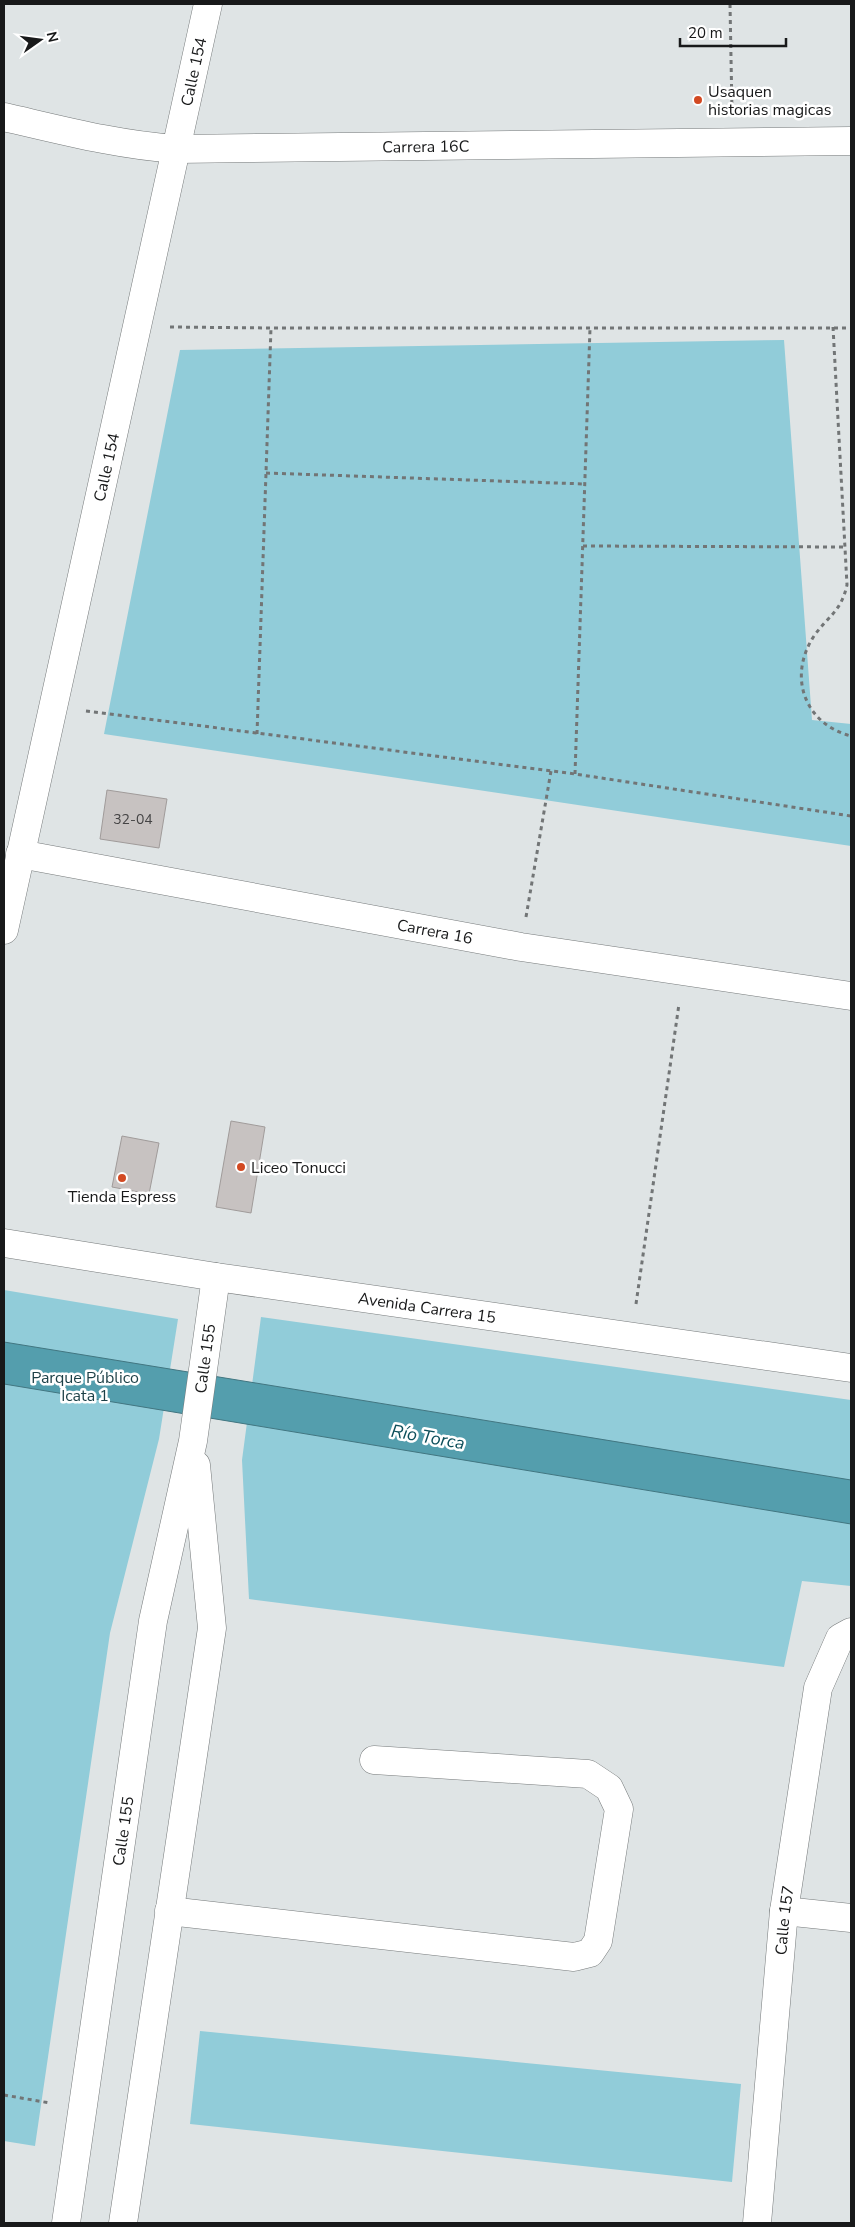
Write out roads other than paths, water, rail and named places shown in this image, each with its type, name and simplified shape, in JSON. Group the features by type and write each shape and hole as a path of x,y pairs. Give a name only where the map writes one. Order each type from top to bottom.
{"street":[{"name":"Calle 154","path":"4,930 208,4"},
{"name":"Carrera 16C","path":"4,117 103,140 145,147 176,149 851,141"},
{"name":"Carrera 16","path":"20,854 521,947 851,996"},
{"name":"Avenida Carrera 15","path":"4,1243 216,1277 851,1368"},
{"name":"Calle 155","path":"66,2223 153,1621 193,1441 216,1277"},
{"name":"Calle 155","path":"123,2223 212,1628 193,1441"},
{"name":"Calle 157","path":"757,2223 784,1912 818,1688 840,1638 851,1632"},
{"path":"169,1911 574,1957 590,1953 598,1941 619,1809 609,1788 588,1774 374,1760"},
{"path":"784,1912 851,1918"}],"water":[{"name":"Río Torca","path":"4,1342 851,1480 851,1524 4,1384"}],"place":[{"name":"Usaquen historias magicas","path":"698,100"},
{"name":"Liceo Tonucci","path":"241,1167"},
{"name":"Tienda Espress","path":"122,1178"}],"park label":[{"name":"Parque Público Icata 1","path":"85,1386"}]}
